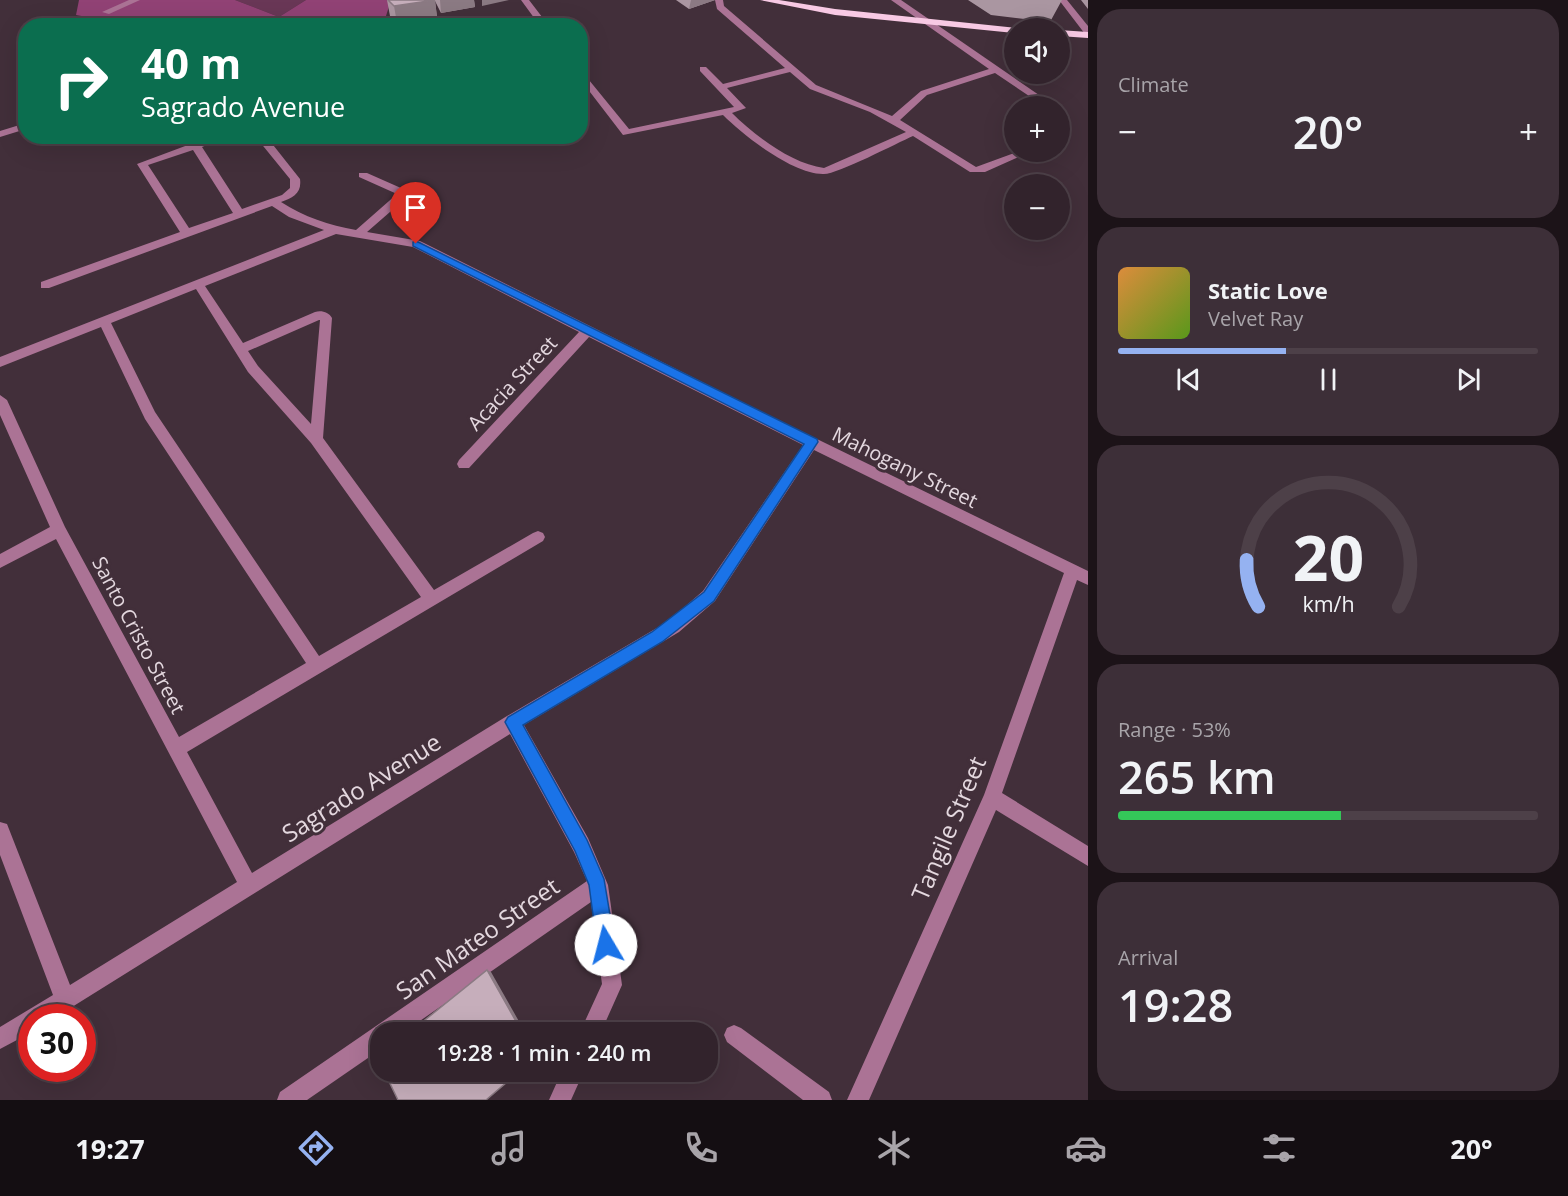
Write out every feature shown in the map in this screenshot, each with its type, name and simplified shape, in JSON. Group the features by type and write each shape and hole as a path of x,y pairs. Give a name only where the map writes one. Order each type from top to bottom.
{"main road":[{"path":"764,0 792,7 1004,29"},
{"path":"1070,33 1088,33"}],"street":[{"path":"106,12 136,0"},
{"path":"525,0 539,18"},
{"path":"718,0 720,7 813,87 873,110 915,132 976,171 1004,160"},
{"path":"896,0 994,70 1036,96"},
{"path":"1064,0 1088,33"},
{"path":"588,82 627,133 741,108 703,69"},
{"path":"721,87 792,69"},
{"path":"894,121 924,93 994,70"},
{"path":"725,112 750,136 808,169 825,171 915,132"},
{"path":"0,134 18,128"},
{"path":"186,232 142,164 201,144"},
{"path":"45,285 273,202 294,192 295,179 267,144"},
{"path":"196,146 239,214"},
{"path":"358,234 410,196 363,175"},
{"name":"Mahogany Street","path":"273,202 293,215 334,230 416,244 1080,575"},
{"path":"0,362 334,230"},
{"path":"198,284 253,369 316,439 431,598"},
{"path":"240,349 319,315 326,318 316,439"},
{"path":"104,321 150,415 317,666"},
{"name":"Acacia Street","path":"464,464 588,330"},
{"name":"Santo Cristo Street","path":"0,400 59,530 249,886"},
{"name":"Sagrado Avenue","path":"58,1004 513,722 673,627 709,596 812,442"},
{"path":"0,561 59,530"},
{"path":"176,748 538,537"},
{"name":"Tangile Street","path":"858,1100 992,797 1080,575"},
{"path":"513,722 581,846 598,885 612,984 595,1022"},
{"path":"992,797 1088,857"},
{"path":"0,831 66,999"},
{"name":"San Mateo Street","path":"400,1022 598,885"},
{"path":"0,1039 18,1028"},
{"path":"734,1035 821,1100"},
{"path":"288,1100 370,1044"},
{"path":"560,1100 568,1082"}],"shaded area":[{"path":"79,0 235,0 279,17 306,0 391,0 386,16 388,18 92,18 76,15"},
{"path":"235,0 306,0 279,17"}],"building":[{"path":"388,0 435,0 394,6"},
{"path":"487,970 516,1022 422,1022"},
{"path":"389,1082 507,1082 486,1100 398,1100"}],"route":[{"path":"416,244 812,442 709,596 673,627 626,657 513,722 581,846 598,885 606,945"}]}
